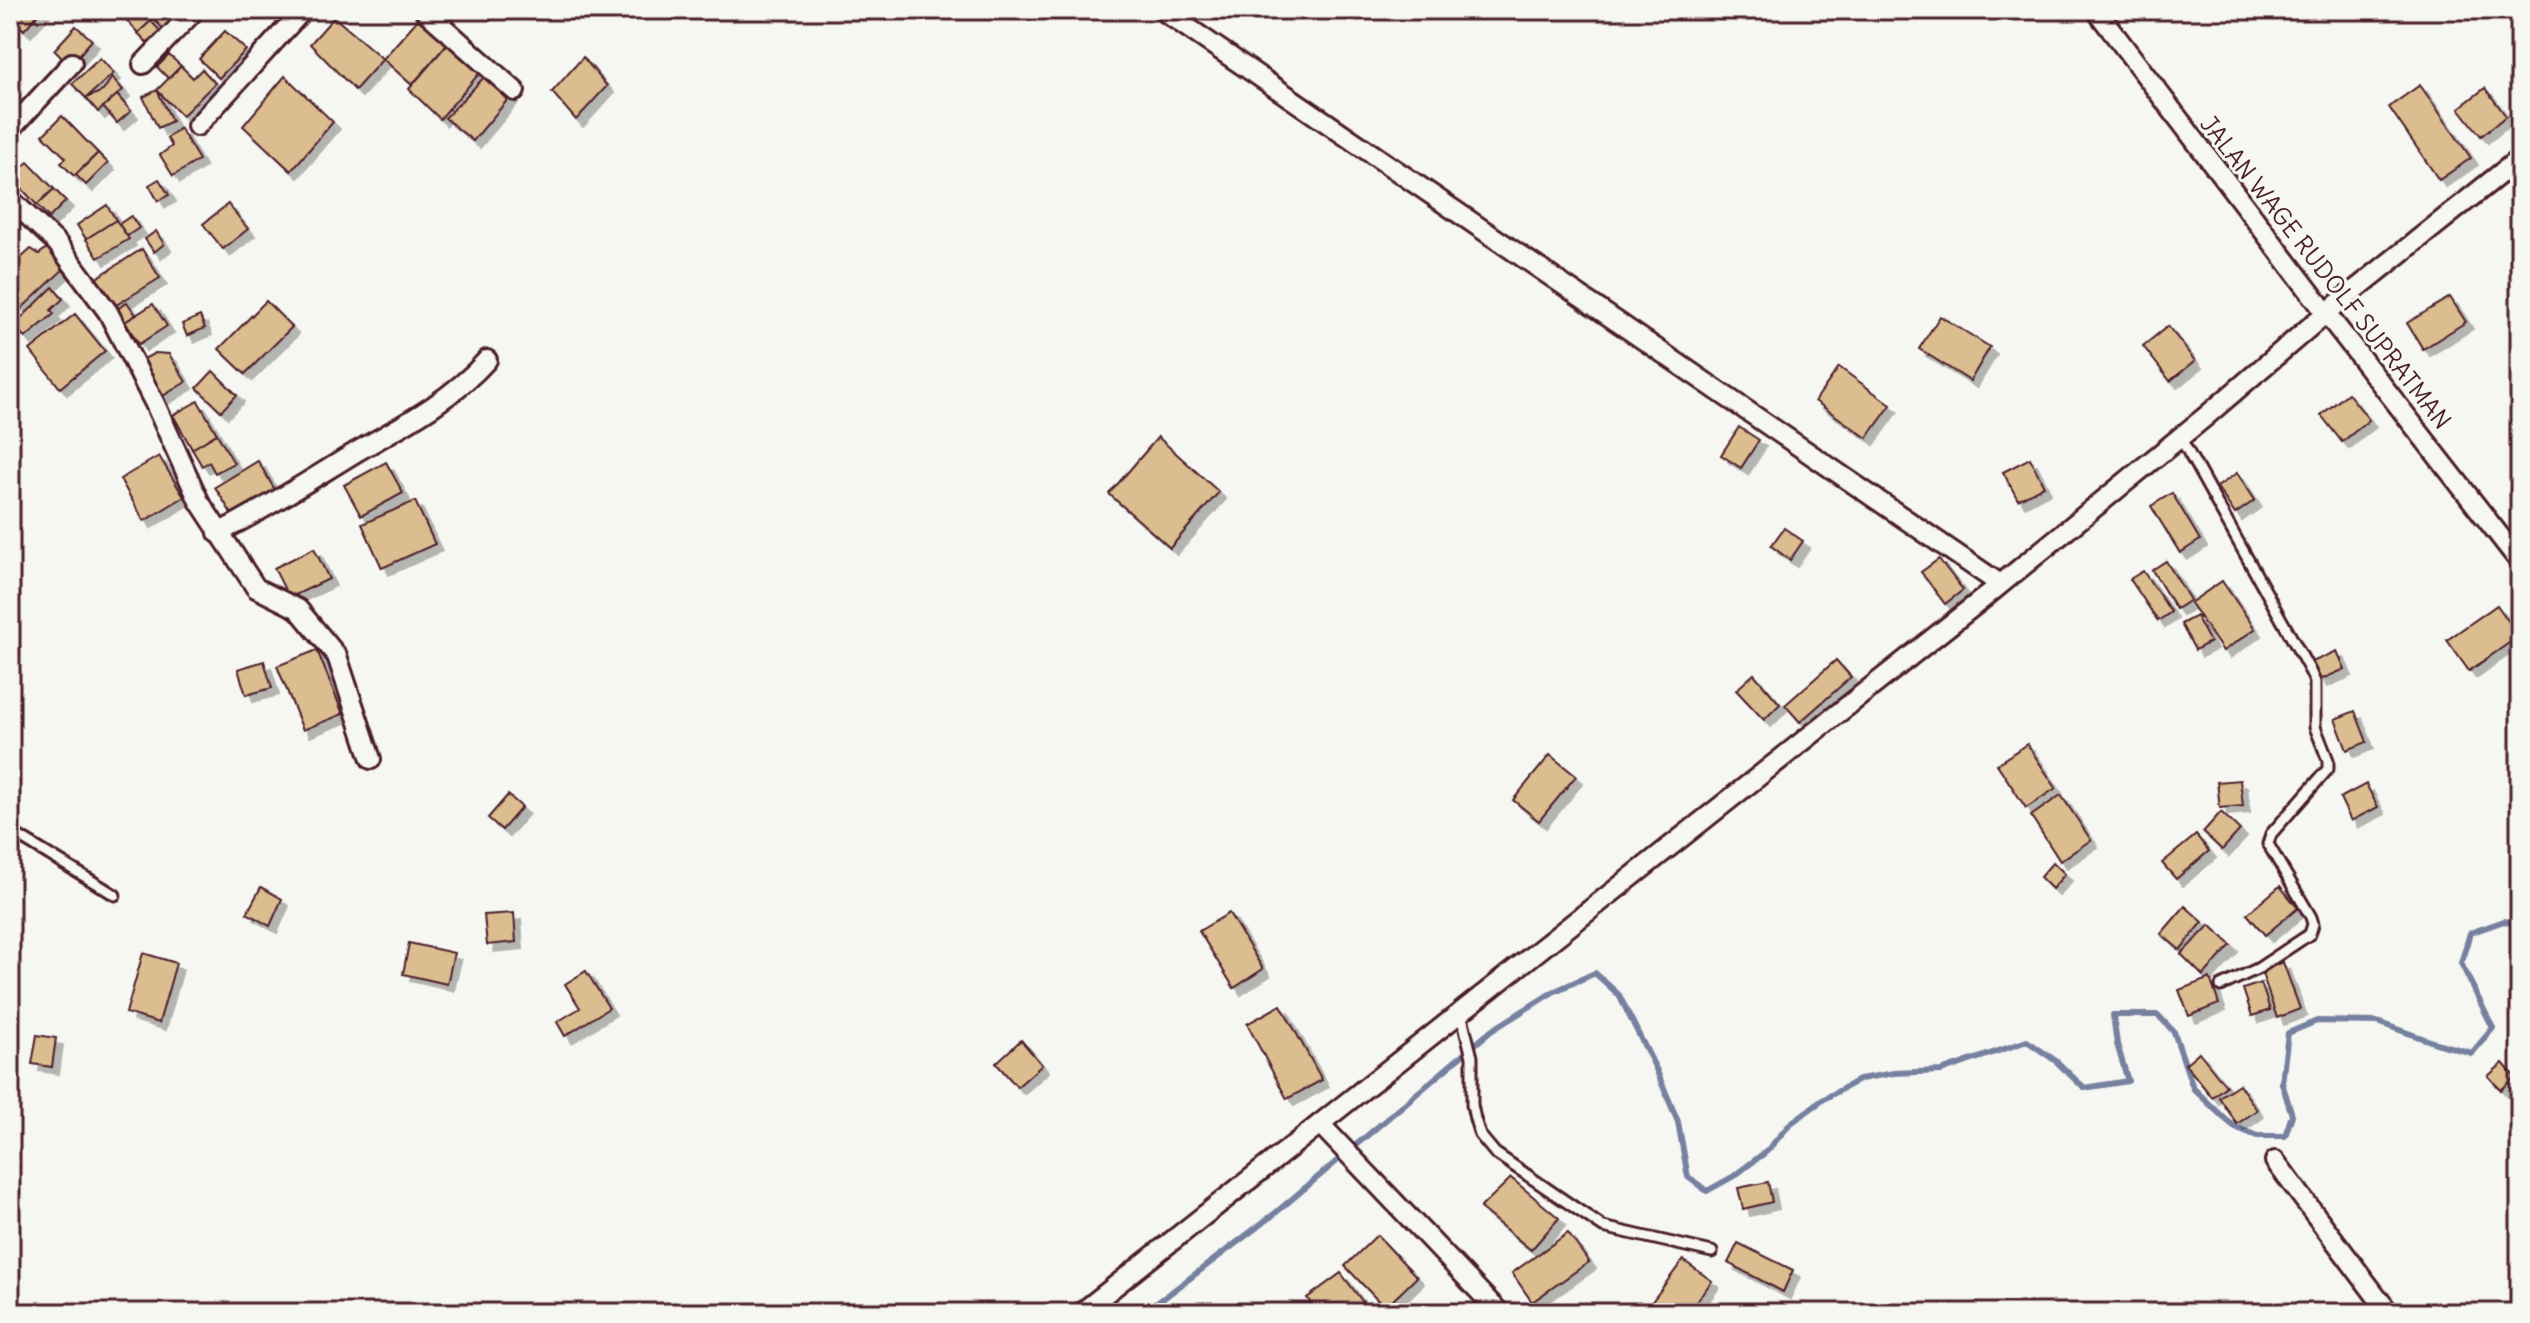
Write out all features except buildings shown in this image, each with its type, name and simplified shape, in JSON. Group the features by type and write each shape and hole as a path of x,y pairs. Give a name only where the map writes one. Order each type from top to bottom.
{"street":[{"path":"143,64 195,10"},
{"path":"197,126 303,10"},
{"path":"424,10 515,91"},
{"path":"1162,10 2000,584"},
{"name":"JALAN WAGE RUDOLF SUPRATMAN","path":"2096,10 2520,562"},
{"path":"10,130 72,63"},
{"path":"1081,1313 2000,584 2180,437 2336,325 2520,158"},
{"path":"10,199 57,243 108,312 155,404 199,501 256,588 298,609 337,656 371,759"},
{"path":"218,533 274,504 421,415 467,382 487,360"},
{"path":"1320,1124 1500,1313"},
{"path":"2275,1161 2389,1313"}],"lane":[{"path":"2180,437 2310,671 2315,682 2316,730 2328,760 2325,775 2271,834 2268,844 2311,917 2313,930 2259,968 2221,986"},
{"path":"10,831 115,895"},
{"path":"1461,1013 1472,1057 1475,1119 1480,1135 1495,1153 1603,1227 1712,1252"}],"waterway":[{"path":"1144,1313 1273,1215 1491,1031 1553,992 1595,973 1619,995 1678,1122 1688,1177 1707,1191 1734,1176 1767,1151 1791,1123 1824,1099 1860,1079 1894,1073 1941,1071 2027,1041 2056,1061 2084,1088 2128,1081 2117,1044 2113,1015 2158,1015 2174,1032 2193,1088 2224,1118 2235,1127 2257,1136 2285,1136 2292,1115 2282,1083 2288,1033 2317,1021 2377,1022 2472,1053 2493,1028 2461,963 2470,933 2504,921 2520,925"}]}
